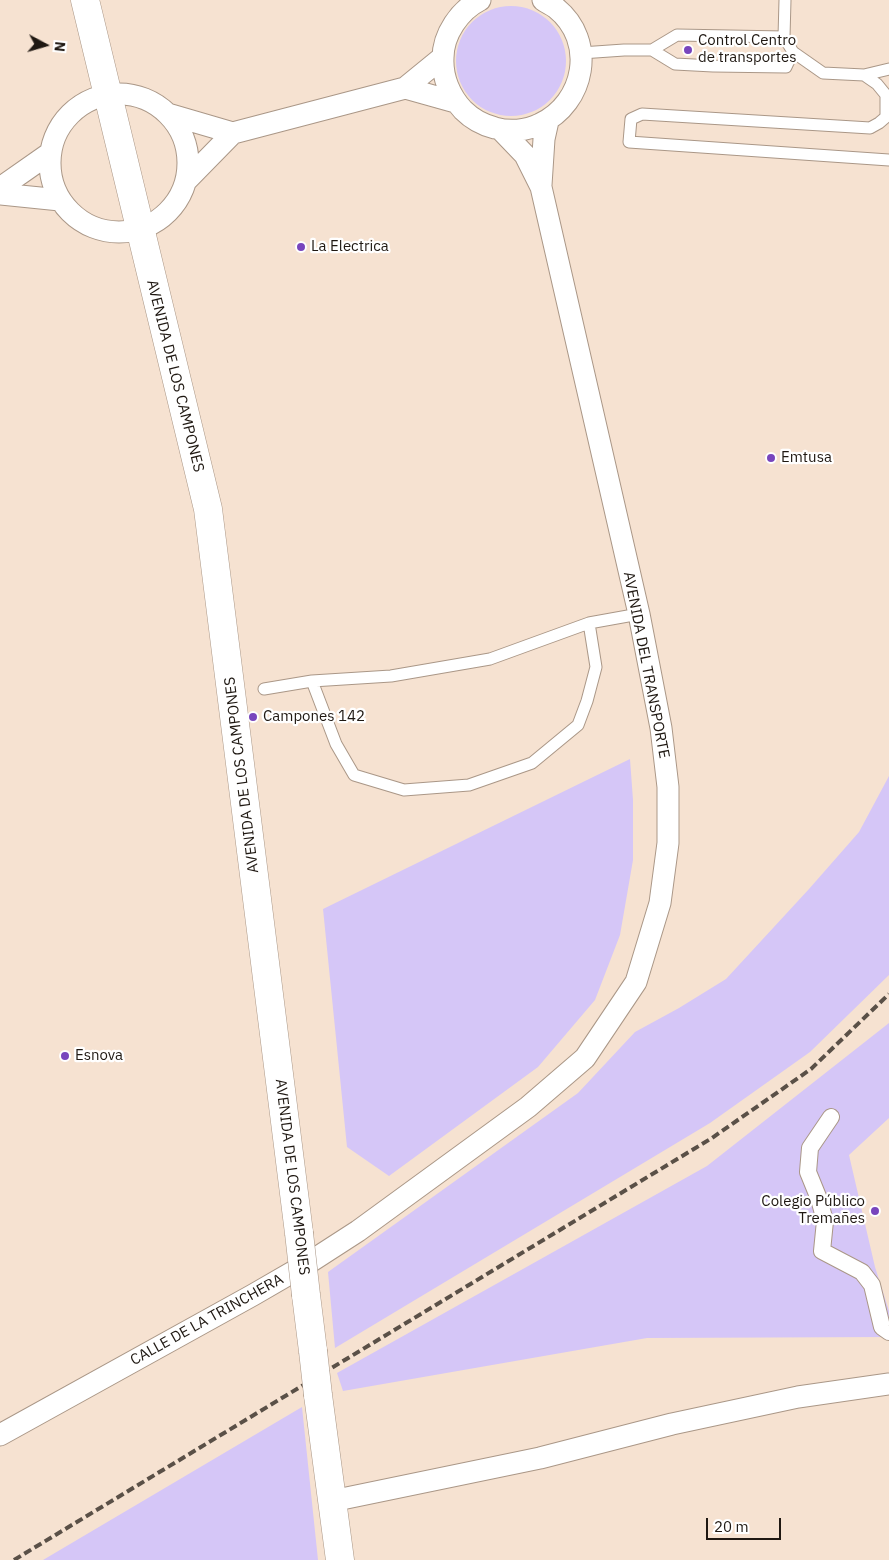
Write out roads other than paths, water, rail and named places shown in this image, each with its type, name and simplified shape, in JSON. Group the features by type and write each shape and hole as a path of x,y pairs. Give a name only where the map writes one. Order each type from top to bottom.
{"street":[{"name":"AVENIDA DE LOS CAMPONES","path":"85,0 208,508 340,1560"},
{"path":"480,0 473,3 458,18 447,36 443,57 445,80 455,102 468,115 483,125 501,130 517,131 533,128 548,120 563,108 574,92 580,73 581,53 576,36 568,20 550,3"},
{"path":"234,133 168,114 150,101 130,94 107,95 87,101 70,114 57,132 50,153 53,185 60,200 75,217 95,228 118,233 140,230 160,218 176,202 186,181 234,133 405,88 443,57"},
{"path":"405,88 455,102"},
{"path":"168,114 182,135 188,157 186,181"},
{"path":"541,188 544,139 548,120"},
{"path":"501,130 525,155 541,188"},
{"path":"0,188 50,153"},
{"name":"AVENIDA DEL TRANSPORTE","path":"528,1107 585,1058 636,982 660,903 668,843 668,787 661,728 639,614 541,188"},
{"path":"0,194 60,200"},
{"name":"CALLE DE LA TRINCHERA","path":"0,1435 310,1262 358,1231 528,1107"},
{"path":"831,1117 810,1148 808,1172 819,1199 825,1221 822,1251 862,1272 872,1285 882,1327 889,1332"},
{"path":"332,1501 540,1458 672,1424 798,1397 889,1384"}],"lane":[{"path":"785,0 784,37 794,52 823,73 864,75 889,69"},
{"path":"581,53 652,50 677,35 784,37"},
{"path":"652,50 675,64 752,67 786,66 794,52"},
{"path":"864,75 877,84 886,95 886,117 870,128 642,114 631,119 629,142 889,160"},
{"path":"264,689 312,681 391,676 490,659 589,623 639,614"},
{"path":"312,681 336,744 354,774 404,790 469,785 532,763 578,725 596,667 589,623"}],"railway":[{"path":"14,1560 712,1138 811,1069 889,994"}],"place":[{"name":"Control Centro de transportes","path":"688,50"},
{"name":"La Electrica","path":"301,247"},
{"name":"Emtusa","path":"771,458"},
{"name":"Campones 142","path":"253,717"},
{"name":"Esnova","path":"65,1056"},
{"name":"Colegio Público Tremañes","path":"875,1211"}]}
